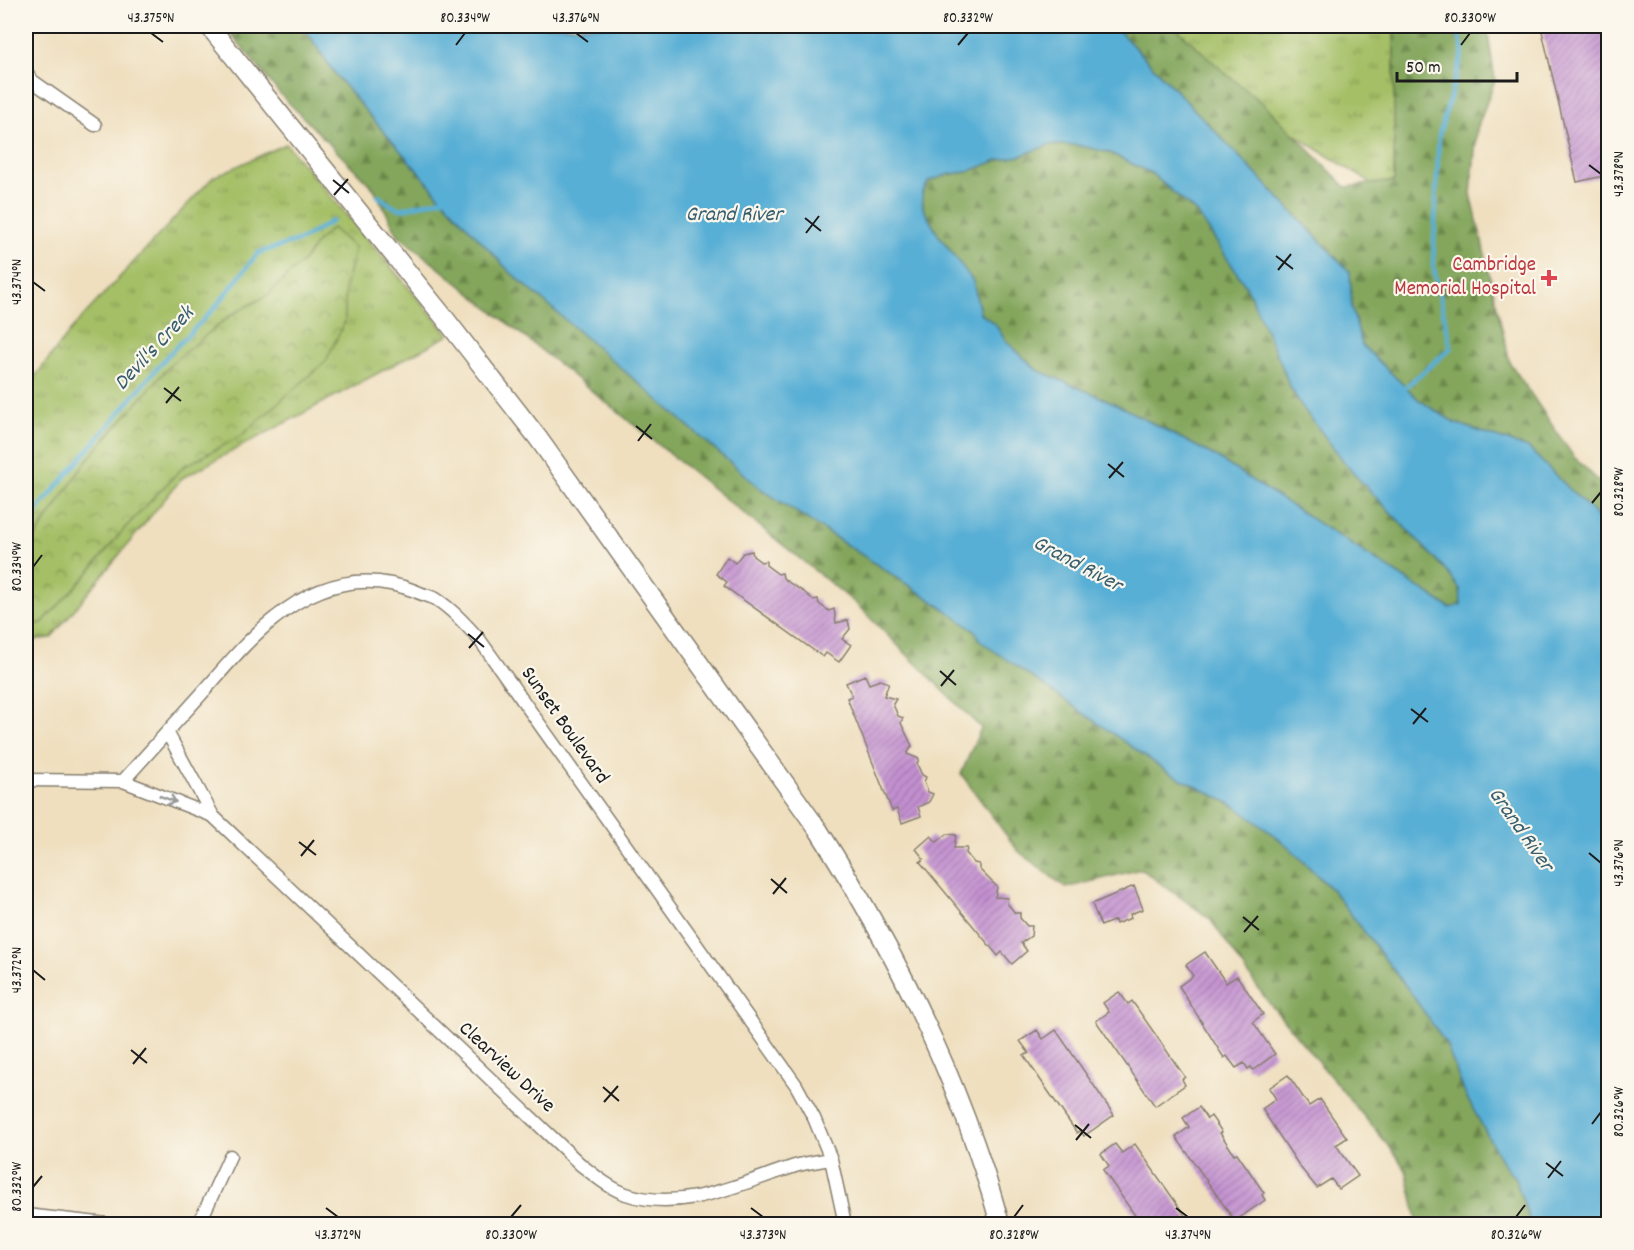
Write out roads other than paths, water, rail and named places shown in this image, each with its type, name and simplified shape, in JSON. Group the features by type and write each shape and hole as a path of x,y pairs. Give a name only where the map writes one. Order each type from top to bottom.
{"main road":[{"path":"209,26 443,316 538,438 819,831 847,874 896,962 934,1040 990,1187 1000,1224"}],"street":[{"path":"27,78 95,125"},
{"name":"Sunset Boulevard","path":"123,781 225,668 274,618 298,601 331,585 360,580 383,582 435,598 457,616 479,639 796,1084 814,1118 831,1159 845,1224"},
{"name":"Clearview Drive","path":"167,732 213,816 580,1164 601,1181 625,1193 673,1200 725,1191 797,1166 831,1159"},
{"name":"Clearview Drive","path":"26,780 123,781 213,816"},
{"path":"199,1224 230,1156"},
{"path":"26,1215 107,1224"}],"water":[{"name":"Grand River","path":"303,26 1114,26 1350,272 1352,309 1362,345 1419,400 1455,423 1528,448 1608,527 1608,1224 1531,1224 1515,1178 1501,1160 1465,1094 1446,1044 1411,993 1334,892 1289,847 1235,806 1168,772 980,641 976,632 939,605 761,489 509,271 442,199 336,75","holes":["1048,145 1076,145 1108,152 1151,173 1198,214 1247,288 1290,387 1303,408 1352,472 1445,569 1460,589 1461,605 1450,608 1211,454 1112,402 1037,370 1005,340 996,325 980,313 973,281 937,233 923,208 922,193 929,181 950,174 967,172"]}],"waterway":[{"path":"1402,390 1451,348 1433,265 1439,135 1463,52 1457,26"},
{"name":"Devil's Creek","path":"378,196 394,207 402,209 442,199"},
{"name":"Devil's Creek","path":"26,530 39,508 169,354 214,309 258,253 301,240 332,221"}],"place":[{"name":"Cambridge Memorial Hospital","path":"1549,278"}]}
